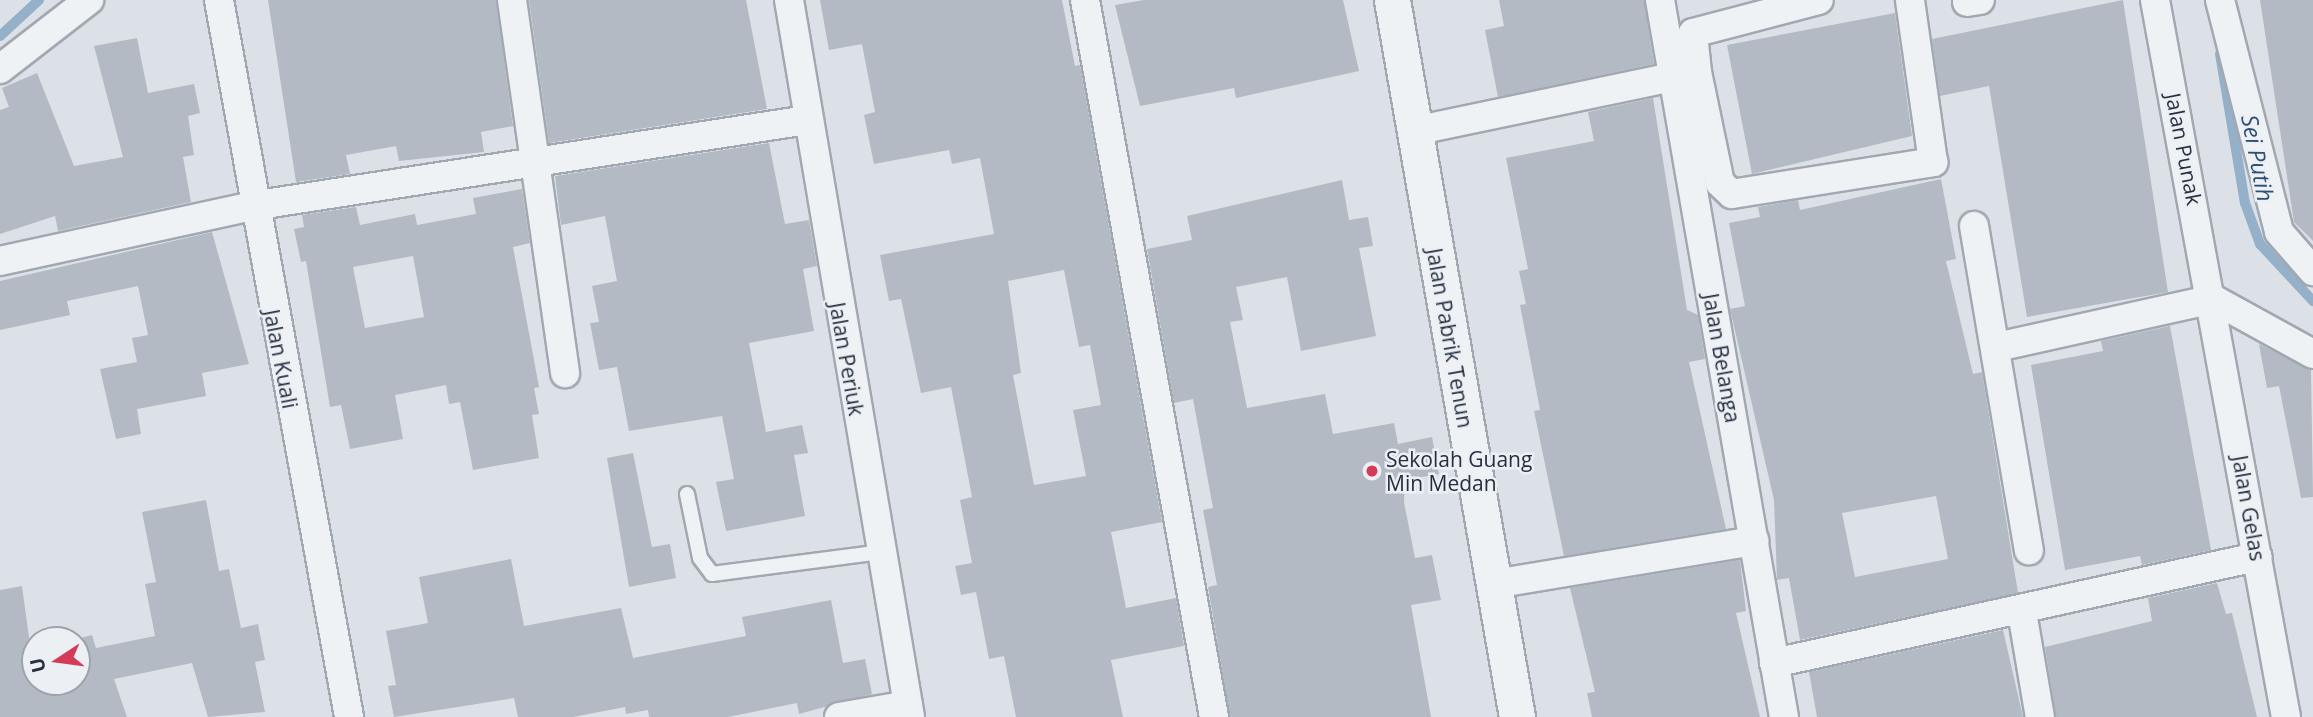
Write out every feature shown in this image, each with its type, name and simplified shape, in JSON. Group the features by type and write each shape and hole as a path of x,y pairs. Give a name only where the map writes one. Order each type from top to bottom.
{"street":[{"path":"0,69 89,0"},
{"name":"Jalan Kuali","path":"219,0 252,206 349,717"},
{"path":"512,0 565,373"},
{"name":"Jalan Periuk","path":"789,0 807,120 909,711"},
{"path":"1085,0 1214,717"},
{"name":"Jalan Pabrik Tenun","path":"1392,0 1517,717"},
{"name":"Jalan Belanga","path":"1660,0 1685,75 1754,541 1784,717"},
{"path":"1819,0 1693,33 1685,75 1720,183 1732,194 1933,162 1910,0"},
{"name":"Jalan Punak","path":"2155,0 2213,299"},
{"path":"2220,0 2279,232 2313,271"},
{"path":"1414,131 1685,75"},
{"path":"0,261 252,206 807,120"},
{"path":"1974,226 1997,347 2029,550"},
{"path":"1997,347 2213,299 2313,354"},
{"name":"Jalan Gelas","path":"2213,299 2286,717"},
{"path":"1494,584 1754,541"},
{"path":"1774,663 2022,612 2258,557"},
{"path":"2022,612 2040,717"},
{"path":"839,717 909,711"}],"lane":[{"path":"687,494 699,558 712,573 881,552"}],"building":[{"path":"268,0 496,0 513,126 481,132 484,152 399,161 396,146 346,155 350,174 296,182"},
{"path":"529,0 746,0 767,109 549,143"},
{"path":"820,0 1062,0 1075,66 1080,65 1162,522 1111,532 1126,608 1176,598 1184,646 1111,660 1123,717 1016,717 1004,656 989,659 976,592 961,595 955,566 972,563 960,500 972,497 951,387 921,393 901,299 889,301 880,255 994,234 980,158 952,164 949,150 874,164 864,115 875,112 862,44 829,50","holes":["1064,270 1079,347 1090,345 1101,405 1073,410 1086,476 1034,485 1013,375 1021,373 1008,281"]},
{"path":"1144,0 1343,0 1359,71 1236,98 1234,88 1140,106 1115,5"},
{"path":"1499,0 1644,0 1654,64 1498,97 1485,30 1504,26"},
{"path":"2123,0 2168,292 2027,317 1989,86 1940,96 1932,39"},
{"path":"2260,0 2313,0 2313,241 2294,222"},
{"path":"1895,13 1912,136 1752,174 1727,45"},
{"path":"137,38 148,93 194,84 200,113 188,116 194,155 183,157 191,202 58,231 55,216 0,234 0,110 9,107 2,88 37,73 74,166 123,157 94,46"},
{"path":"1653,98 1687,310 1698,315 1705,359 1689,362 1726,529 1564,556 1534,411 1540,410 1520,305 1526,304 1519,271 1528,269 1506,158 1594,141 1588,112"},
{"path":"769,143 785,224 809,220 817,266 803,269 814,331 749,343 766,432 802,425 808,453 794,455 805,516 726,531 716,482 734,479 722,416 629,431 617,367 599,370 590,323 599,322 592,286 617,281 605,216 561,225 555,176"},
{"path":"1941,179 1956,259 1946,261 1973,374 1982,372 2018,593 1800,640 1789,578 1777,580 1774,500 1730,309 1745,306 1729,223 1760,217 1758,207 1798,200 1800,210","holes":["1936,496 1948,559 1855,577 1842,513"]},
{"path":"1342,180 1349,220 1368,217 1373,246 1359,248 1376,336 1301,351 1287,277 1236,287 1243,320 1230,322 1247,408 1325,394 1333,434 1394,423 1398,444 1432,437 1439,474 1405,480 1404,502 1415,558 1432,555 1441,600 1411,605 1431,717 1230,717 1208,587 1217,585 1203,510 1213,508 1193,399 1174,403 1147,249 1192,240 1187,216"},
{"path":"522,189 530,243 513,247 539,387 534,388 539,414 532,415 539,458 473,470 460,402 449,404 446,385 395,395 403,439 350,449 341,405 330,407 306,261 301,262 294,229 304,227 302,215 356,207 360,225 415,214 417,225 476,214 473,198","holes":["413,256 424,317 365,328 353,267"]},
{"path":"212,232 249,364 202,373 206,396 137,409 141,434 116,439 100,369 137,362 132,338 148,335 138,286 67,301 70,315 0,330 0,281"},
{"path":"2170,326 2211,550 2142,565 2140,556 2065,570 2031,365 2103,351 2101,341"},
{"path":"2259,344 2311,370 2313,497 2301,498 2279,386 2267,388"},
{"path":"633,453 652,547 670,544 676,578 629,587 607,458"},
{"path":"206,500 219,571 229,569 241,628 258,624 265,660 255,662 265,712 208,717 192,663 114,679 127,717 0,717 0,590 22,586 27,626 21,626 21,696 91,696 91,635 96,648 155,636 145,584 156,582 142,512"},
{"path":"511,559 524,626 621,608 633,658 746,636 742,617 831,600 843,663 865,659 872,694 799,714 797,703 728,717 649,717 648,710 626,714 625,707 573,717 518,717 514,698 394,717 388,686 396,685 386,631 428,623 419,577"},
{"path":"1740,560 1746,611 1736,613 1760,717 1592,717 1587,693 1595,692 1570,588"},
{"path":"2217,583 2226,614 2232,613 2257,717 2056,717 2045,647 2152,621 2148,598"},
{"path":"2003,630 2023,717 1817,717 1809,672"}],"waterway":[{"name":"Sei Putih","path":"0,36 39,0"},
{"name":"Sei Putih","path":"2220,54 2245,203 2260,244 2313,301"}],"place":[{"name":"Sekolah Guang Min Medan","path":"1372,471"}]}
